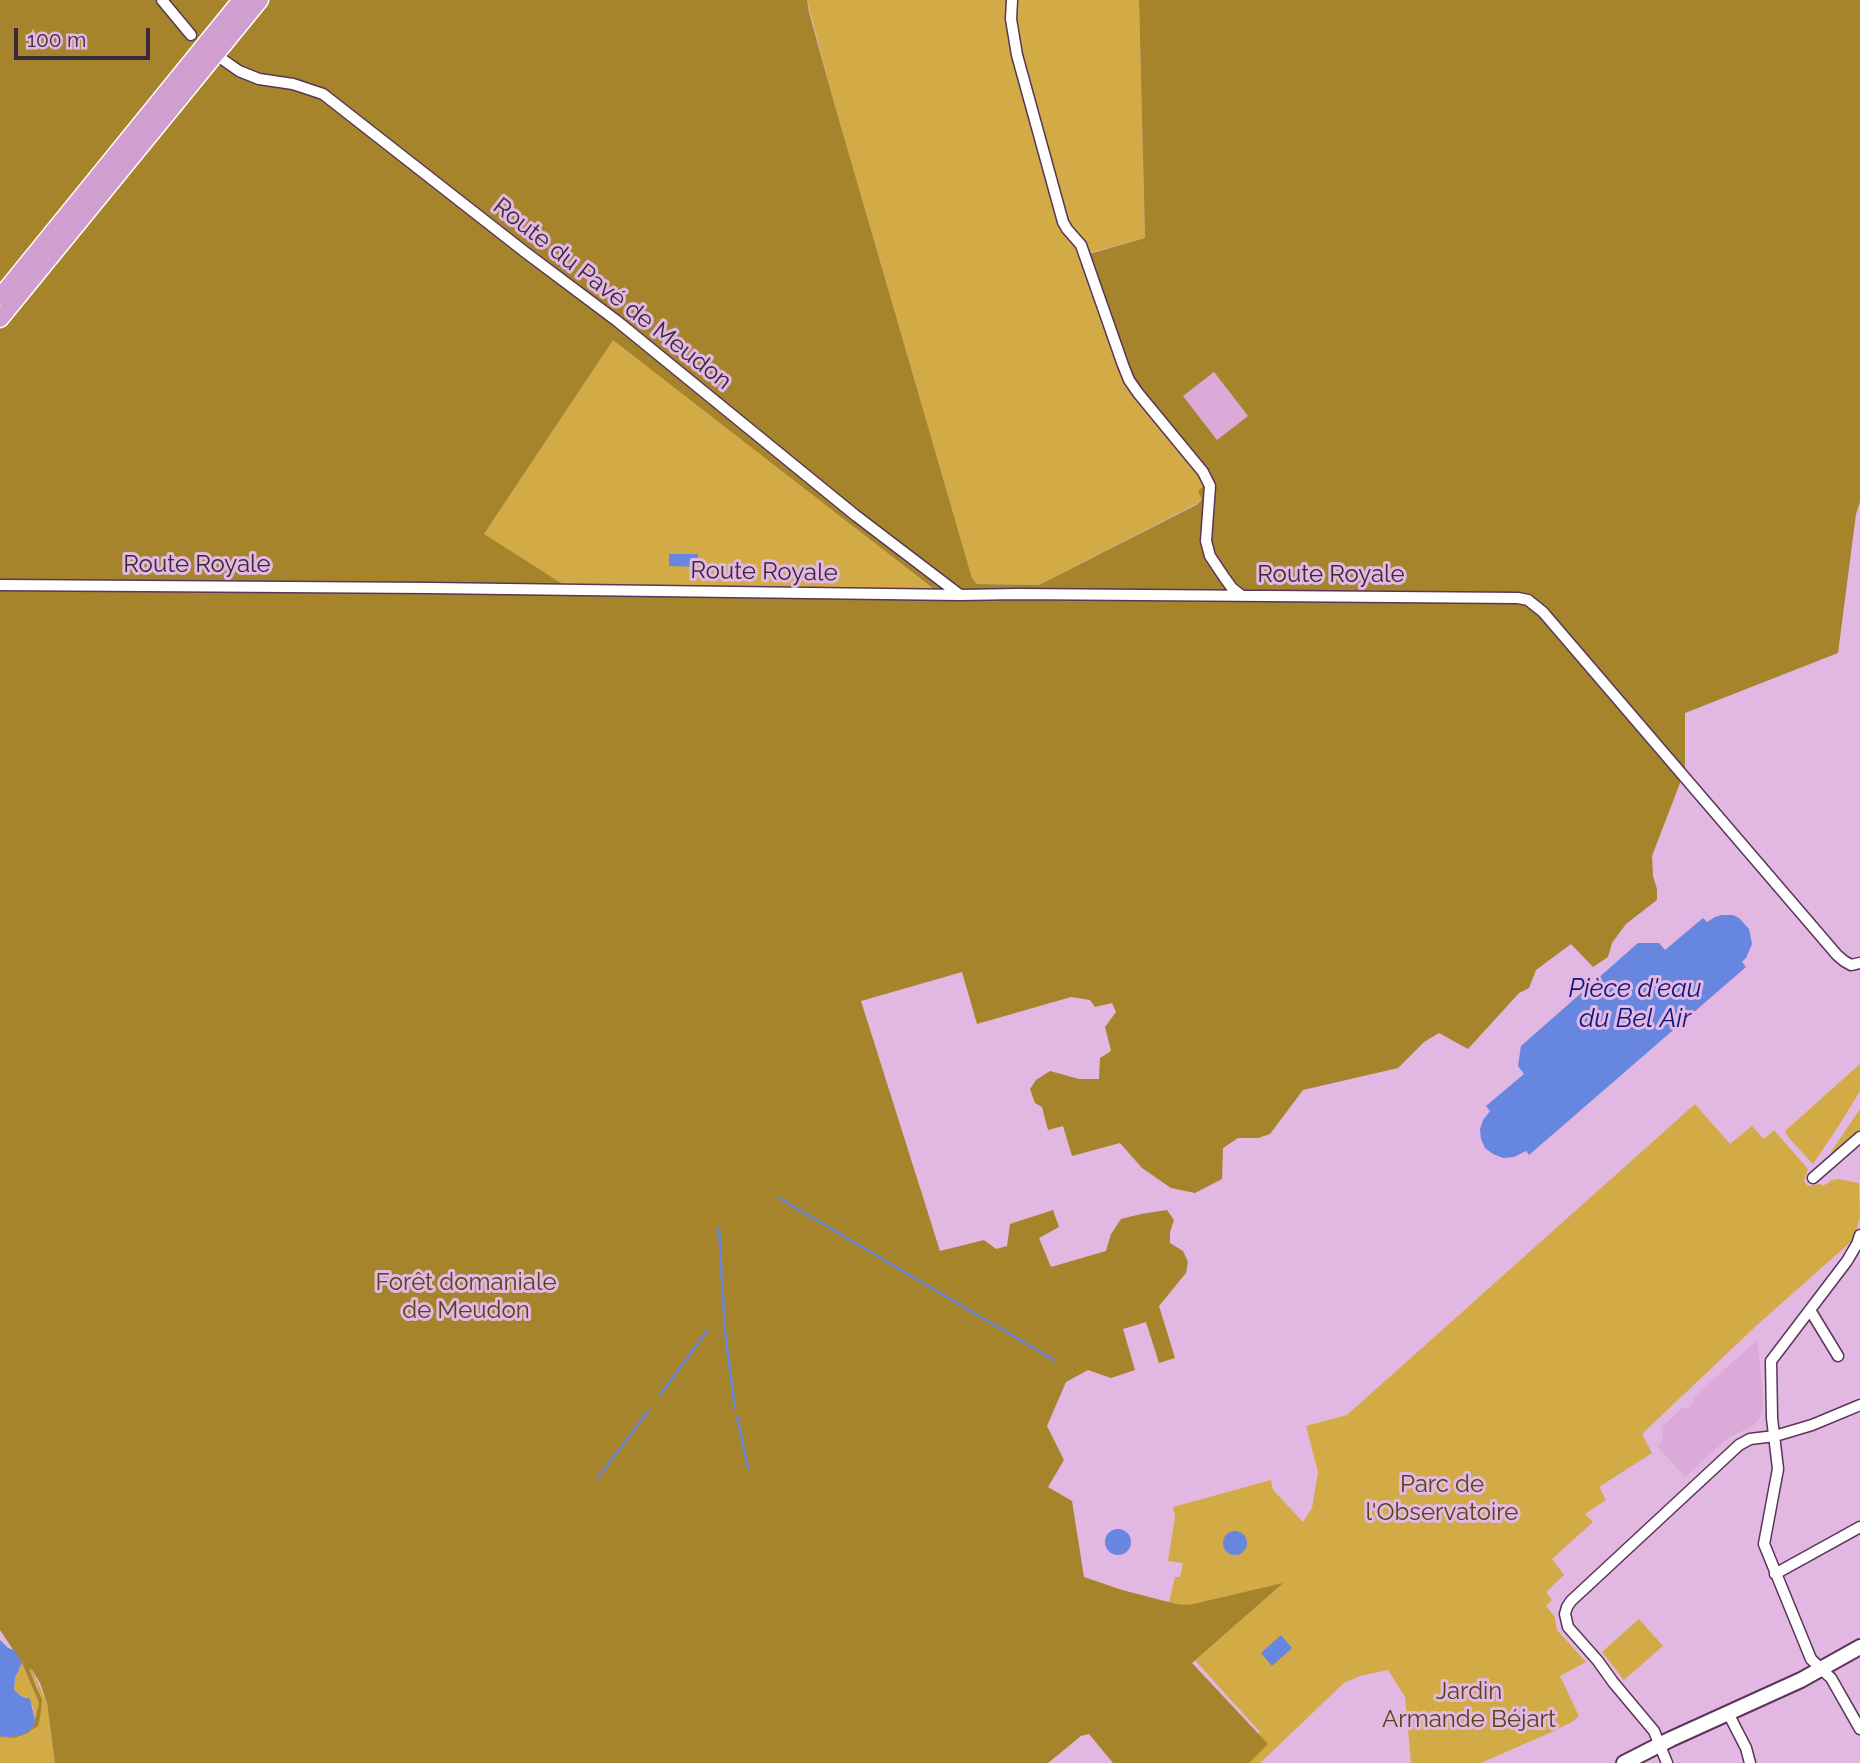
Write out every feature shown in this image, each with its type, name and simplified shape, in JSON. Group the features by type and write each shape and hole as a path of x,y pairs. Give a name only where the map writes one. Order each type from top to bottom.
{"highway":[{"path":"0,297 242,0"},
{"path":"0,319 260,0"}],"main road":[{"path":"1624,1763 1821,1669 1860,1647"}],"street":[{"path":"162,0 191,35"},
{"path":"1012,0 1012,27 1017,57 1063,222 1082,245 1129,380 1203,472 1210,486 1206,541 1210,556 1232,588 1243,596"},
{"name":"Route du Pavé de Meudon","path":"222,60 239,71 260,79 293,83 323,94 617,321 855,515 960,595"},
{"name":"Route Royale","path":"0,585 402,587 960,595 1446,596 1528,600 1536,605 1837,955 1851,965 1860,963"},
{"path":"1813,1178 1860,1137"},
{"path":"1860,1235 1847,1261 1771,1361 1778,1469 1764,1544 1811,1659 1834,1682 1860,1729"},
{"path":"1810,1310 1838,1356"},
{"path":"1667,1763 1654,1731 1568,1627 1565,1614 1570,1601 1739,1445 1750,1439 1774,1436 1812,1425 1860,1405"},
{"path":"1775,1574 1860,1527"},
{"path":"1728,1713 1746,1748 1750,1763"}],"shaded area":[{"path":"1214,372 1248,416 1217,440 1182,396"},
{"path":"1757,1340 1763,1392 1763,1408 1759,1419 1752,1426 1728,1438 1685,1477 1657,1446 1663,1441 1662,1427 1683,1407 1688,1408 1694,1402 1692,1399"}],"green space":[{"name":"Forêt domaniale de Meudon","path":"0,0 807,0 833,99 972,578 977,584 1039,585 1196,505 1202,500 1198,491 1205,484 1172,426 1129,370 1089,254 1145,238 1139,0 1860,0 1860,502 1856,514 1838,653 1685,713 1685,770 1652,856 1657,900 1626,924 1612,943 1608,957 1593,967 1571,944 1536,970 1529,988 1519,993 1468,1049 1439,1033 1424,1042 1398,1068 1303,1090 1270,1134 1258,1138 1238,1138 1223,1148 1222,1179 1195,1193 1171,1188 1142,1168 1120,1143 1072,1156 1063,1126 1048,1130 1042,1107 1035,1103 1030,1089 1036,1080 1050,1071 1079,1079 1099,1079 1100,1058 1111,1051 1105,1027 1116,1012 1112,1003 1095,1007 1090,1000 1071,997 977,1024 962,972 861,1001 940,1251 984,1240 996,1249 1007,1246 1010,1224 1053,1210 1059,1227 1039,1238 1051,1267 1106,1251 1111,1234 1121,1219 1167,1210 1174,1220 1170,1243 1183,1251 1188,1262 1186,1273 1159,1306 1175,1358 1159,1363 1146,1322 1123,1329 1135,1370 1111,1378 1088,1370 1066,1382 1047,1426 1064,1460 1048,1487 1072,1501 1084,1577 1122,1590 1189,1605 1283,1583 1192,1663 1268,1744 1249,1763 1113,1763 1089,1734 1081,1736 1048,1763 55,1763 47,1703 32,1670 29,1669 42,1700 38,1726 14,1738 0,1737 10,1737 33,1728 39,1703 22,1663 0,1630","holes":["613,340 939,593 572,590 484,534","1214,372 1248,416 1217,440 1183,396"]},
{"path":"807,0 1139,0 1145,238 1089,253 1172,427 1204,481 1204,488 1198,491 1202,500 1039,585 977,584 972,578 833,99"},
{"path":"613,339 940,594 572,590 483,535"},
{"path":"1860,1064 1860,1091 1813,1164 1785,1131"},
{"name":"Parc de l'Observatoire","path":"1695,1104 1730,1144 1752,1126 1764,1139 1774,1130 1808,1169 1804,1181 1808,1186 1823,1186 1838,1179 1859,1183 1860,1217 1854,1239 1756,1326 1642,1434 1652,1453 1599,1487 1606,1500 1585,1514 1593,1522 1552,1559 1564,1575 1546,1592 1552,1600 1546,1606 1555,1617 1557,1630 1586,1662 1560,1676 1579,1716 1547,1734 1481,1763 1411,1763 1405,1697 1388,1670 1360,1676 1344,1683 1260,1763 1225,1763 1260,1732 1192,1657 1170,1618 1169,1603 1175,1577 1180,1577 1183,1563 1168,1561 1175,1517 1173,1507 1271,1480 1273,1490 1303,1522 1312,1508 1318,1472 1306,1426 1347,1415"},
{"path":"1860,1109 1860,1131 1833,1155 1831,1152"},
{"path":"1639,1619 1663,1646 1624,1680 1602,1652"},
{"path":"22,1663 39,1703 35,1720 33,1707 27,1697 14,1690 15,1678"},
{"path":"28,1668 32,1670 47,1703 55,1763 0,1763 0,1737 14,1738 26,1734 33,1730 40,1718 38,1688"}],"water":[{"path":"669,554 698,554 698,567 669,566"},
{"name":"Pièce d'eau du Bel Air","path":"1722,915 1739,918 1749,929 1752,944 1742,962 1746,967 1529,1155 1526,1151 1514,1157 1503,1158 1485,1148 1480,1129 1490,1111 1486,1106 1524,1074 1518,1066 1521,1046 1638,943 1659,943 1665,950 1703,918 1707,922"},
{"path":"1118,1529 1127,1533 1131,1542 1127,1551 1118,1555 1109,1551 1105,1542 1109,1533"},
{"path":"1235,1531 1244,1534 1247,1543 1244,1552 1235,1555 1226,1552 1223,1543 1226,1534"},
{"path":"1281,1635 1292,1648 1272,1666 1261,1653"},
{"path":"0,1640 14,1650 22,1663 15,1678 14,1690 30,1699 35,1720 34,1727 22,1735 10,1737 0,1736"}],"waterway":[{"path":"779,1198 1054,1360"},
{"path":"719,1228 725,1331 735,1408"},
{"path":"660,1395 707,1331"},
{"path":"598,1478 648,1411"},
{"path":"737,1416 748,1468"}],"park label":[{"name":"Jardin Armande Béjart","path":"1469,1706"}]}
